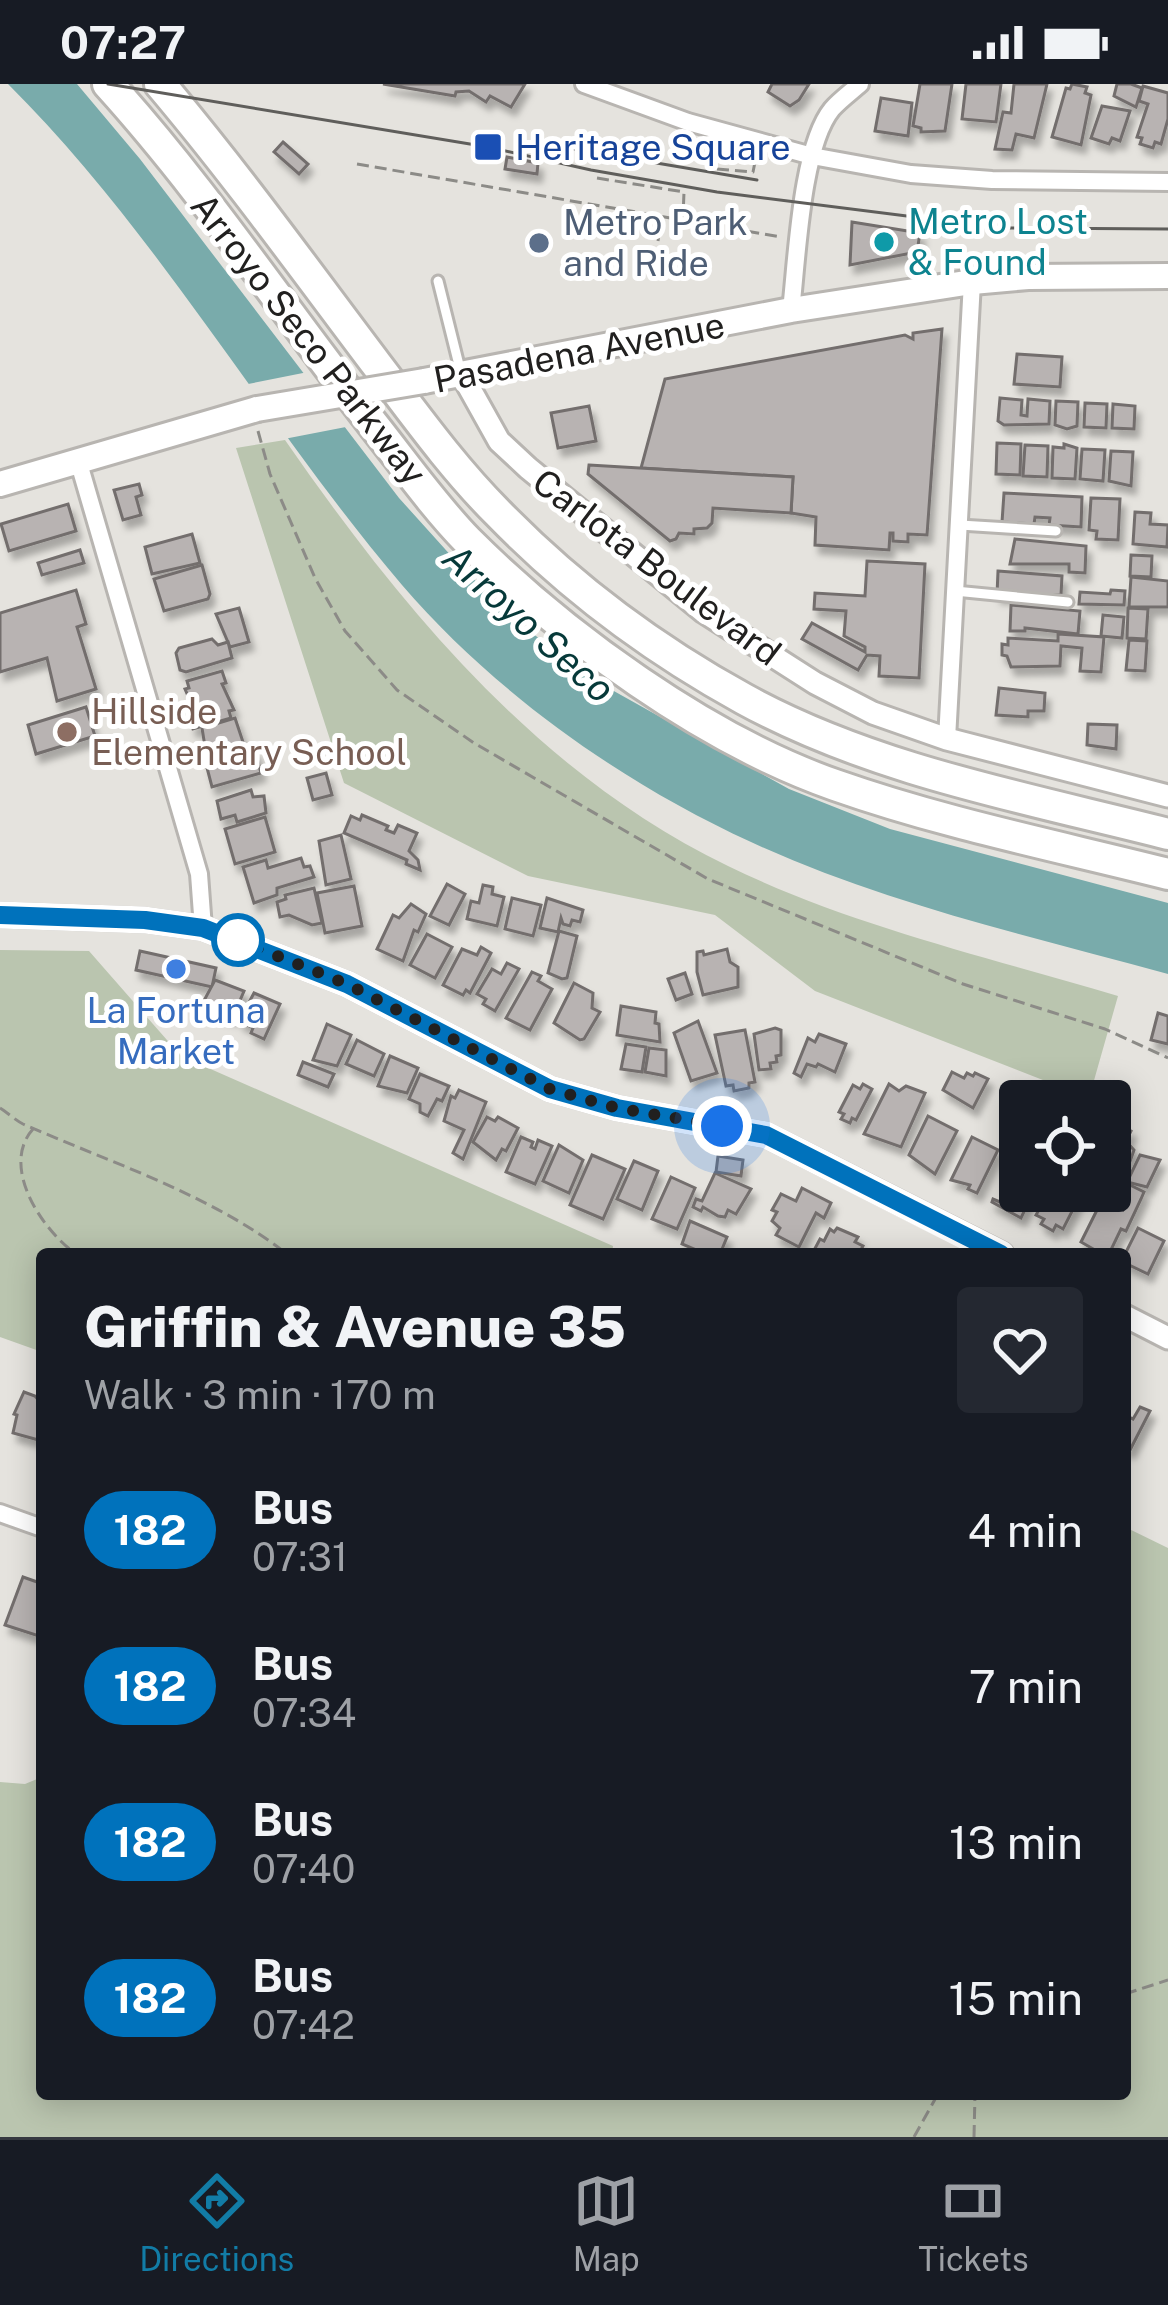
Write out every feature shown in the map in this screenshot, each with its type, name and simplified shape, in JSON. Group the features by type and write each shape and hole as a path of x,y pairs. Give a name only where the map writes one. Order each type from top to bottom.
{"highway":[{"name":"Arroyo Seco Parkway","path":"107,84 148,129 328,368 466,538 568,628 714,728 832,784 1168,874"},
{"name":"Arroyo Seco Parkway","path":"160,84 423,426 482,495 609,613 747,701 850,746 968,783 1168,834"}],"main road":[{"name":"Pasadena Avenue","path":"0,484 254,410 791,310 972,282 1168,276"}],"street":[{"path":"584,84 812,157 911,174 1168,182"},
{"path":"791,310 812,157 832,110 860,84"},
{"path":"947,740 972,282"},
{"name":"Carlota Boulevard","path":"461,373 499,441 704,612 815,683 873,713 947,740 1168,796"},
{"path":"78,460 199,874 203,928"},
{"path":"0,915 145,920 203,928 347,984 550,1089 617,1108 766,1135 990,1248"},
{"path":"1131,1319 1168,1338"},
{"path":"0,1513 36,1526"}],"lane":[{"path":"439,281 461,373"},
{"path":"958,525 1056,531"},
{"path":"955,591 1068,602"}],"path":[{"path":"723,158 755,162 753,172 719,169 726,132"},
{"path":"357,164 800,241"},
{"path":"597,178 684,192 682,220"},
{"path":"658,242 661,217"},
{"path":"254,410 270,474 315,578 345,631 397,690 474,743 708,879 963,984 1105,1030 1168,1058"},
{"path":"0,1108 19,1123 196,1199 277,1248"},
{"path":"34,1127 22,1139 16,1157 18,1171 29,1201 67,1248"},
{"path":"1131,1992 1168,1980"},
{"path":"914,2137 935,2100"},
{"path":"974,2137 975,2100"}],"green space":[{"path":"285,440 377,565 480,682 595,785 659,828 728,866 823,906 1118,996 1094,1080 1043,1080 815,991 715,915 528,876 344,783 236,448"},
{"path":"0,950 89,951 181,1056 613,1246 36,1248 36,1350 0,1337"},
{"path":"1131,1530 1168,1548 1168,2137 0,2137 0,1782 25,1784 36,1779 36,2100 1131,2100"}],"water":[{"name":"Arroyo Seco","path":"8,84 77,84 140,159 399,498 522,625 587,676 789,789 890,829 1168,903 1168,974 957,917 801,864 655,792 563,732 478,662 402,585 114,202"}],"pier":[{"path":"308,372 351,426 284,439 243,385"}],"building":[{"path":"383,84 525,84 511,107 490,96 486,102 469,91 455,96"},
{"path":"772,84 809,84 790,106 768,92"},
{"path":"920,84 952,84 945,131 921,132 913,126"},
{"path":"966,84 1001,84 996,122 962,119"},
{"path":"1014,84 1047,84 1034,138 1016,134 1012,150 995,149 1003,112 1011,113"},
{"path":"1072,84 1087,87 1085,93 1091,95 1081,145 1052,137 1066,88"},
{"path":"1117,84 1142,88 1136,107 1114,96"},
{"path":"1143,86 1168,93 1168,119 1161,144 1155,142 1153,148 1140,144 1142,138 1137,137 1148,104 1139,101"},
{"path":"881,98 912,103 908,136 875,131"},
{"path":"1102,106 1130,111 1120,141 1112,138 1109,144 1091,138"},
{"path":"283,142 308,164 299,174 274,152"},
{"path":"507,157 538,163 537,174 505,169"},
{"name":"Metro Lost & Found","path":"852,222 920,233 917,252 850,265"},
{"path":"942,329 927,535 908,534 908,542 893,541 890,533 889,550 815,545 816,517 791,513 793,477 641,468 665,379 905,335 913,339 913,333"},
{"path":"1017,354 1062,357 1060,387 1014,384"},
{"path":"1000,398 1022,400 1021,415 1027,416 1028,399 1050,401 1049,424 1004,425 998,421"},
{"path":"1056,401 1078,402 1077,426 1055,425"},
{"path":"1085,403 1107,404 1106,428 1084,427"},
{"path":"1113,404 1135,406 1134,429 1112,428"},
{"path":"589,406 596,441 558,448 551,413"},
{"path":"997,443 1021,444 1020,475 996,474"},
{"path":"1064,444 1077,448 1075,479 1052,478 1053,447 1064,448"},
{"path":"1025,445 1048,446 1047,477 1023,476"},
{"path":"1082,449 1105,450 1103,481 1080,479"},
{"path":"1111,451 1133,452 1131,486 1109,481"},
{"path":"589,465 793,477 791,513 713,508 707,528 694,529 694,534 679,533 670,541 588,474"},
{"path":"139,484 142,495 136,497 141,515 123,520 114,490"},
{"path":"1004,493 1082,497 1081,527 1049,525 1050,518 1035,517 1034,524 1002,522"},
{"path":"1091,498 1120,499 1118,540 1096,539 1097,531 1089,530"},
{"path":"68,504 76,531 9,551 1,524"},
{"path":"1135,512 1151,513 1150,524 1168,525 1167,547 1133,544"},
{"path":"192,534 200,563 152,574 145,547"},
{"path":"1015,539 1086,546 1085,573 1069,572 1069,564 1010,564"},
{"path":"80,550 84,563 42,575 38,563"},
{"path":"1131,555 1152,556 1151,577 1130,576"},
{"path":"867,561 925,564 919,678 879,676 880,656 867,655 858,670 802,639 812,623 865,652 865,647 844,636 846,611 814,609 815,593 865,596"},
{"path":"202,565 208,599 164,611 154,579"},
{"path":"998,571 1062,576 1061,595 997,595"},
{"path":"1131,577 1168,581 1168,607 1129,607"},
{"path":"76,590 86,624 77,627 96,689 57,701 47,658 0,672 0,613"},
{"path":"1111,590 1125,591 1124,605 1079,604 1080,592 1110,594"},
{"path":"1011,605 1080,611 1078,634 1025,628 1010,631"},
{"path":"239,608 249,642 230,647 216,614"},
{"path":"1128,608 1148,609 1146,639 1127,638"},
{"path":"1103,615 1124,617 1122,638 1101,636"},
{"path":"1058,634 1104,637 1101,672 1080,671 1082,648 1061,646 1060,666 1011,667 1002,655 1002,644 1008,645 1008,638 1058,641"},
{"path":"212,639 218,645 228,642 232,658 180,670 179,648"},
{"path":"1129,640 1147,641 1145,671 1126,670"},
{"path":"222,671 226,683 222,684 234,710 229,711 231,718 193,729 191,722 198,719 185,689 189,688 187,681"},
{"path":"999,688 1045,693 1044,711 1028,711 1028,717 996,715"},
{"path":"86,707 95,736 36,754 28,725"},
{"path":"235,718 244,745 210,756 202,728"},
{"path":"1088,724 1117,725 1116,749 1087,745"},
{"path":"255,750 261,773 212,787 206,764"},
{"path":"326,773 332,795 313,800 307,778"},
{"path":"251,790 253,797 264,796 266,813 237,822 235,815 221,819 217,801"},
{"path":"362,815 394,833 398,825 417,833 409,851 420,870 344,833 351,816 360,820"},
{"path":"265,817 275,852 235,864 225,829"},
{"path":"341,835 351,879 326,885 319,841"},
{"path":"301,858 314,877 277,888 277,895 254,903 243,867 266,860 268,868"},
{"path":"447,884 465,894 449,925 430,916"},
{"path":"483,885 504,897 497,926 467,919 471,901 479,903"},
{"path":"354,886 362,926 325,933 317,893"},
{"path":"314,888 322,923 280,917 277,902 286,899 285,895"},
{"path":"512,898 541,905 533,936 505,929"},
{"path":"547,898 583,910 580,922 572,920 570,926 561,918 558,932 540,928"},
{"path":"411,904 426,914 418,932 414,930 403,961 377,949 393,915 399,918"},
{"path":"559,931 577,936 567,978 562,979 548,973"},
{"path":"427,934 452,947 435,978 410,965"},
{"path":"481,947 491,953 470,993 466,990 463,995 443,985 462,949 477,955"},
{"path":"727,949 730,962 738,967 738,987 703,995 697,952 704,955"},
{"name":"La Fortuna Market","path":"140,951 216,968 212,987 136,970"},
{"path":"507,963 519,969 495,1011 477,994 492,969 501,974"},
{"path":"532,972 552,989 530,1030 506,1018"},
{"path":"685,973 692,994 676,1000 668,979"},
{"path":"215,980 244,991 233,1017 200,1008"},
{"path":"574,983 593,993 592,1008 600,1012 580,1040 554,1023"},
{"path":"254,993 280,1004 264,1039 239,1021"},
{"path":"621,1006 656,1012 660,1042 617,1035"},
{"path":"1158,1013 1168,1016 1168,1044 1151,1040"},
{"path":"698,1021 717,1073 691,1081 674,1033"},
{"path":"327,1024 351,1035 337,1066 313,1060"},
{"path":"745,1030 755,1082 734,1091 733,1085 726,1086 715,1035"},
{"path":"781,1030 781,1055 770,1063 771,1069 759,1070 754,1034"},
{"path":"819,1034 846,1044 835,1072 807,1064 801,1077 794,1073 808,1038 815,1042"},
{"path":"357,1040 384,1054 374,1076 346,1064"},
{"path":"626,1044 646,1047 642,1072 621,1069"},
{"path":"649,1048 666,1050 666,1076 645,1072"},
{"path":"390,1056 418,1068 407,1093 378,1086"},
{"path":"303,1062 334,1074 328,1087 298,1075"},
{"path":"952,1072 988,1079 973,1108 943,1090"},
{"path":"420,1074 449,1086 428,1116 420,1112 420,1104 409,1099"},
{"path":"863,1084 872,1089 856,1120 841,1119 844,1114 839,1112 853,1085 860,1089"},
{"path":"889,1084 899,1091 906,1086 925,1093 901,1147 864,1134"},
{"path":"459,1090 486,1102 463,1159 453,1153 464,1130 444,1121 451,1096 455,1098"},
{"path":"928,1116 957,1131 935,1174 909,1155"},
{"path":"487,1117 495,1121 498,1117 518,1128 496,1160 473,1142"},
{"path":"521,1137 533,1142 535,1149 538,1140 552,1146 535,1184 506,1172"},
{"path":"972,1137 998,1150 977,1193 968,1189 970,1185 951,1180"},
{"path":"559,1145 583,1160 569,1193 543,1181"},
{"path":"592,1155 625,1169 603,1219 570,1205"},
{"path":"1140,1155 1160,1160 1147,1187 1131,1183"},
{"path":"718,1156 743,1160 741,1176 716,1172"},
{"path":"634,1161 658,1171 642,1210 617,1199"},
{"path":"715,1173 751,1189 736,1214 728,1210 725,1217 718,1216 693,1207 696,1199 702,1201"},
{"path":"671,1177 695,1188 677,1229 652,1219"},
{"path":"1131,1186 1144,1192 1126,1231 1121,1229 1112,1248 1092,1248 1081,1242 1096,1212 1131,1212"},
{"path":"802,1188 831,1203 824,1218 816,1213 799,1247 776,1235 780,1228 772,1221 777,1212 772,1210 781,1194 796,1201"},
{"path":"1072,1212 1063,1229 1056,1225 1053,1231 1036,1215"},
{"path":"690,1221 727,1237 722,1248 682,1244"},
{"path":"837,1228 858,1237 855,1242 862,1248 815,1248 830,1229"},
{"path":"1138,1228 1164,1241 1148,1274 1131,1266 1128,1248"},
{"path":"24,1392 36,1397 36,1439 13,1433 14,1414"},
{"path":"1140,1407 1150,1411 1131,1448 1131,1418"},
{"path":"23,1577 36,1582 36,1635 5,1625"}],"tram line":[{"path":"108,84 488,147 717,192 1002,228 1168,229"},
{"path":"550,145 757,180"}],"bus line":[{"name":"182","path":"0,915 145,920 203,928 347,984 550,1089 617,1108 766,1135 989,1248"}],"place":[{"name":"Heritage Square","path":"488,147"},
{"name":"Metro Lost & Found","path":"884,242"},
{"name":"Metro Park and Ride","path":"539,243"},
{"name":"Hillside Elementary School","path":"67,732"},
{"name":"La Fortuna Market","path":"176,969"}],"route":[{"path":"238,940 347,984 550,1089 617,1108 722,1126"}]}
